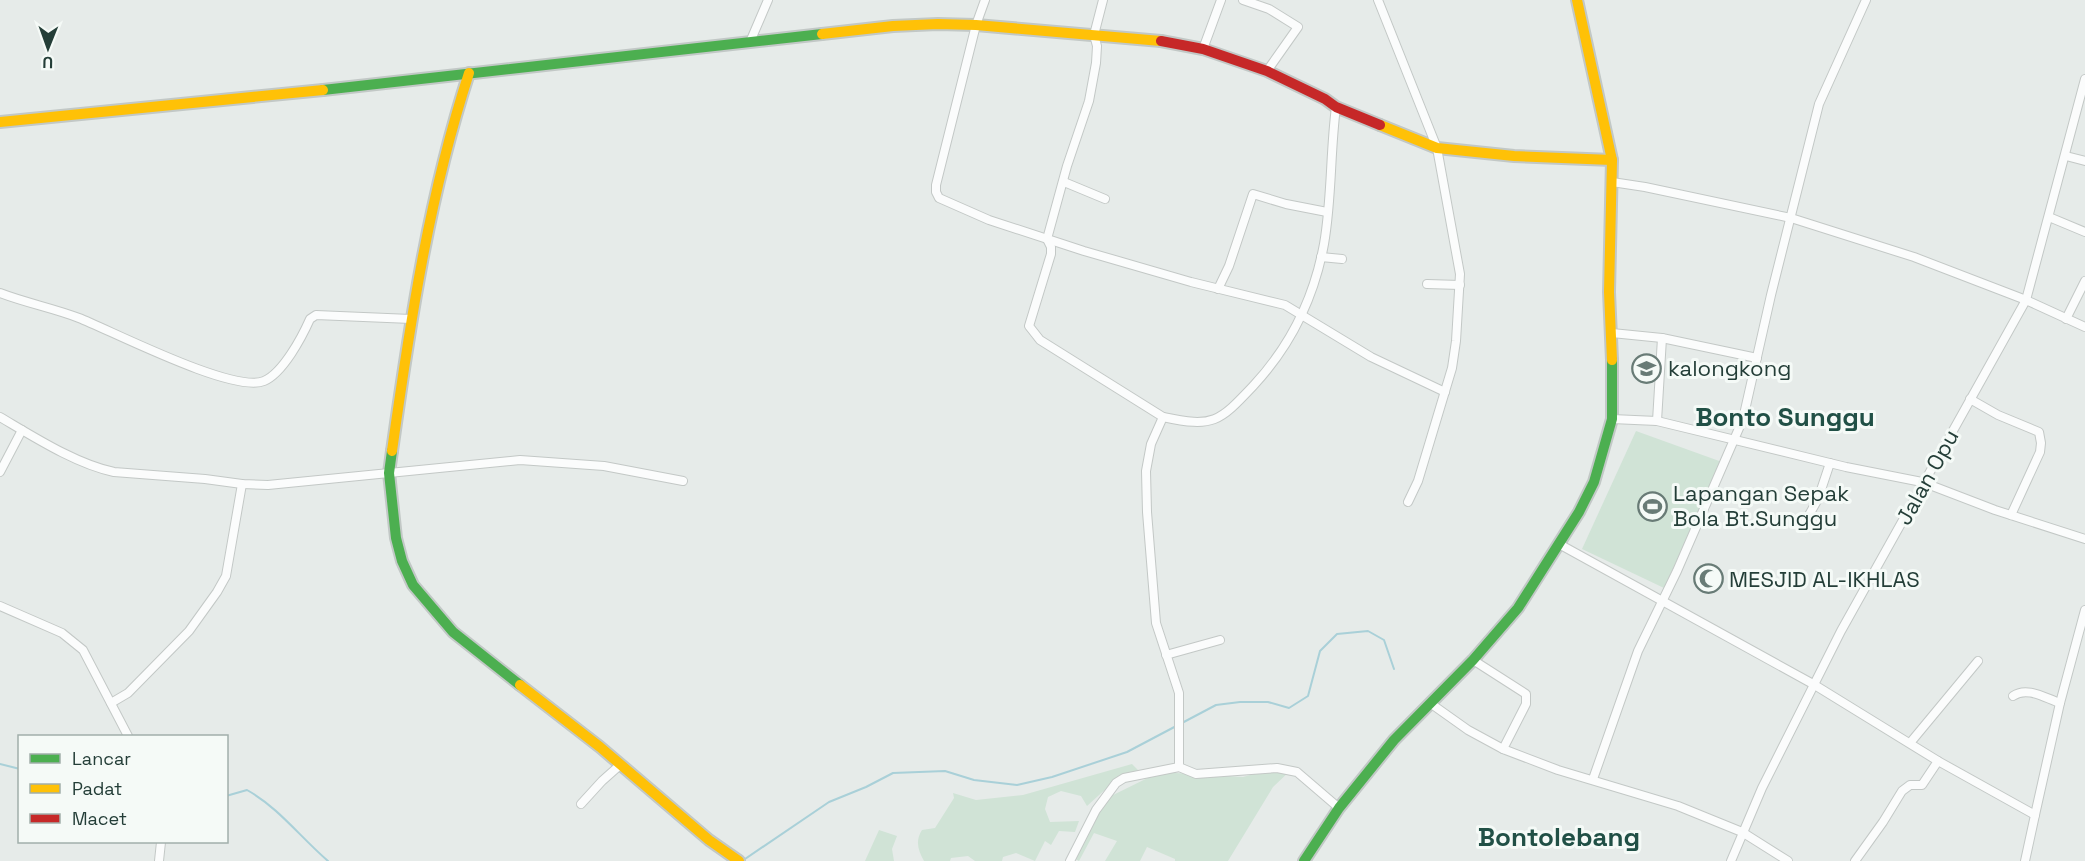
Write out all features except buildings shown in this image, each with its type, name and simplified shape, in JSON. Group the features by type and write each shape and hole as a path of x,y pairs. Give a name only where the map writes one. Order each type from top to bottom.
{"street":[{"path":"750,42 768,0"},
{"path":"985,0 976,25 936,185 937,195 956,207 989,220 1132,266 1285,305 1371,357 1445,392"},
{"path":"1103,0 1094,34 1097,46 1096,63 1089,101 1047,239 1052,251 1030,319 1030,328 1040,340 1163,417 1197,424 1219,417 1234,406 1273,363 1303,315 1321,257 1336,107"},
{"path":"1203,49 1221,0"},
{"path":"1243,0 1269,9 1298,27 1268,71"},
{"path":"1378,0 1437,148 1456,248 1460,285 1452,368 1418,481 1408,502"},
{"path":"1304,861 1339,808 1394,740 1473,660 1518,608 1579,512 1594,482 1603,455 1611,419 1613,367 1609,268 1612,160 1577,0"},
{"path":"1593,779 1638,651 1743,419 1779,262 1819,104 1866,0"},
{"path":"0,122 183,105 893,26 976,25 1094,34 1160,41 1203,49 1268,71 1325,99 1336,107 1437,148 1514,156 1612,160"},
{"path":"469,74 453,122 438,183 411,319 389,473 399,550 408,575 424,599 453,632 726,853 739,861"},
{"name":"Jalan Opu","path":"1731,861 1762,788 1813,684 1922,482 2026,300 2085,79"},
{"path":"2066,156 2085,161"},
{"path":"1064,182 1105,199"},
{"path":"1612,182 1646,187 1791,218 1914,257 2026,300 2085,327"},
{"path":"1218,289 1229,266 1253,194 1286,204 1327,212"},
{"path":"2049,217 2085,232"},
{"path":"1321,257 1342,259"},
{"path":"2066,319 2085,281"},
{"path":"1427,284 1460,285"},
{"path":"0,293 81,319 132,343 205,372 245,382 265,381 280,368 310,319 316,315 411,319"},
{"path":"1612,333 1662,338 1757,358"},
{"path":"1657,421 1662,338"},
{"path":"1970,399 1998,415 2040,432 2042,443 2040,452 2011,514"},
{"path":"0,417 102,469 242,484 297,483 520,460 604,466 683,481"},
{"path":"1163,417 1151,444 1146,471 1147,512 1156,623 1179,693 1179,767"},
{"path":"1611,419 1657,421 1830,463 1922,482 2085,539"},
{"path":"0,472 22,430"},
{"path":"1805,522 1818,499 1830,463"},
{"path":"111,704 128,693 182,639 217,592 226,576 242,484"},
{"path":"1559,544 1813,684 1938,761 2035,815"},
{"path":"0,606 50,627 78,644 127,735"},
{"path":"2025,861 2060,703 2085,610"},
{"path":"1166,655 1220,640"},
{"path":"1473,660 1526,694 1526,704 1503,749"},
{"path":"1910,743 1978,662"},
{"path":"2013,696 2020,692 2029,692 2060,703"},
{"path":"1430,703 1468,730 1503,749 1558,770 1678,806 1742,832 1788,861"},
{"path":"1855,861 1902,791 1910,785 1922,785 1938,761"},
{"path":"582,804 620,765"},
{"path":"1070,861 1096,810 1116,783 1124,778 1179,767 1196,774 1277,768 1297,772 1339,808"},
{"path":"159,861 161,843"}],"green space":[{"name":"Lapangan Sepak Bola Bt.Sunggu","path":"1636,431 1722,462 1664,588 1582,549"},
{"path":"1132,764 1139,771 1109,786 1087,806 1081,796 1061,791 1048,797 1045,809 1050,822 1079,821 1075,832 1059,831 1051,845 1045,841 1035,861 1016,853 1003,857 1002,861 975,861 968,856 951,858 950,861 924,861 920,853 918,842 922,830 935,828 954,798 953,793 976,800 1023,795"},
{"path":"1170,767 1176,773 1243,777 1268,770 1291,770 1273,787 1228,861 1175,861 1147,847 1140,861 1105,861 1117,841 1094,833 1079,861 1070,856 1093,816 1109,797"},
{"path":"879,830 897,836 892,849 894,861 865,861"}],"waterway":[{"path":"742,861 829,802 893,773 945,771 974,780 1017,785 1052,777 1127,752 1216,705 1268,702 1289,708 1308,696 1320,651 1337,634 1368,631 1384,640 1394,669"},
{"path":"0,764 18,768"},
{"path":"228,795 247,790 259,797 328,861"}],"traffic: fast":[{"path":"323,90 822,34"},
{"path":"1304,861 1339,808 1394,740 1473,660 1518,608 1579,512 1594,482 1612,419 1612,360"},
{"path":"392,451 389,473 396,538 402,561 413,585 453,632 520,685"}],"traffic: slow":[{"path":"1577,0 1612,160 1609,292 1612,360"},
{"path":"822,34 893,26 938,24 976,25 1161,41"},
{"path":"392,451 422,260 443,166 469,73"},
{"path":"0,122 323,90"},
{"path":"1380,125 1437,148 1514,156 1612,160"},
{"path":"520,685 600,747 709,840 739,861"}],"traffic: jam":[{"path":"1161,41 1203,49 1267,71 1325,99 1336,107 1380,125"}],"place":[{"name":"kalongkong","path":"1647,368"},
{"name":"Lapangan Sepak Bola Bt.Sunggu","path":"1652,506"},
{"name":"MESJID AL-IKHLAS","path":"1708,579"}],"district":[{"name":"Bonto Sunggu","path":"1785,417"},
{"name":"Bontolebang","path":"1559,837"}]}
